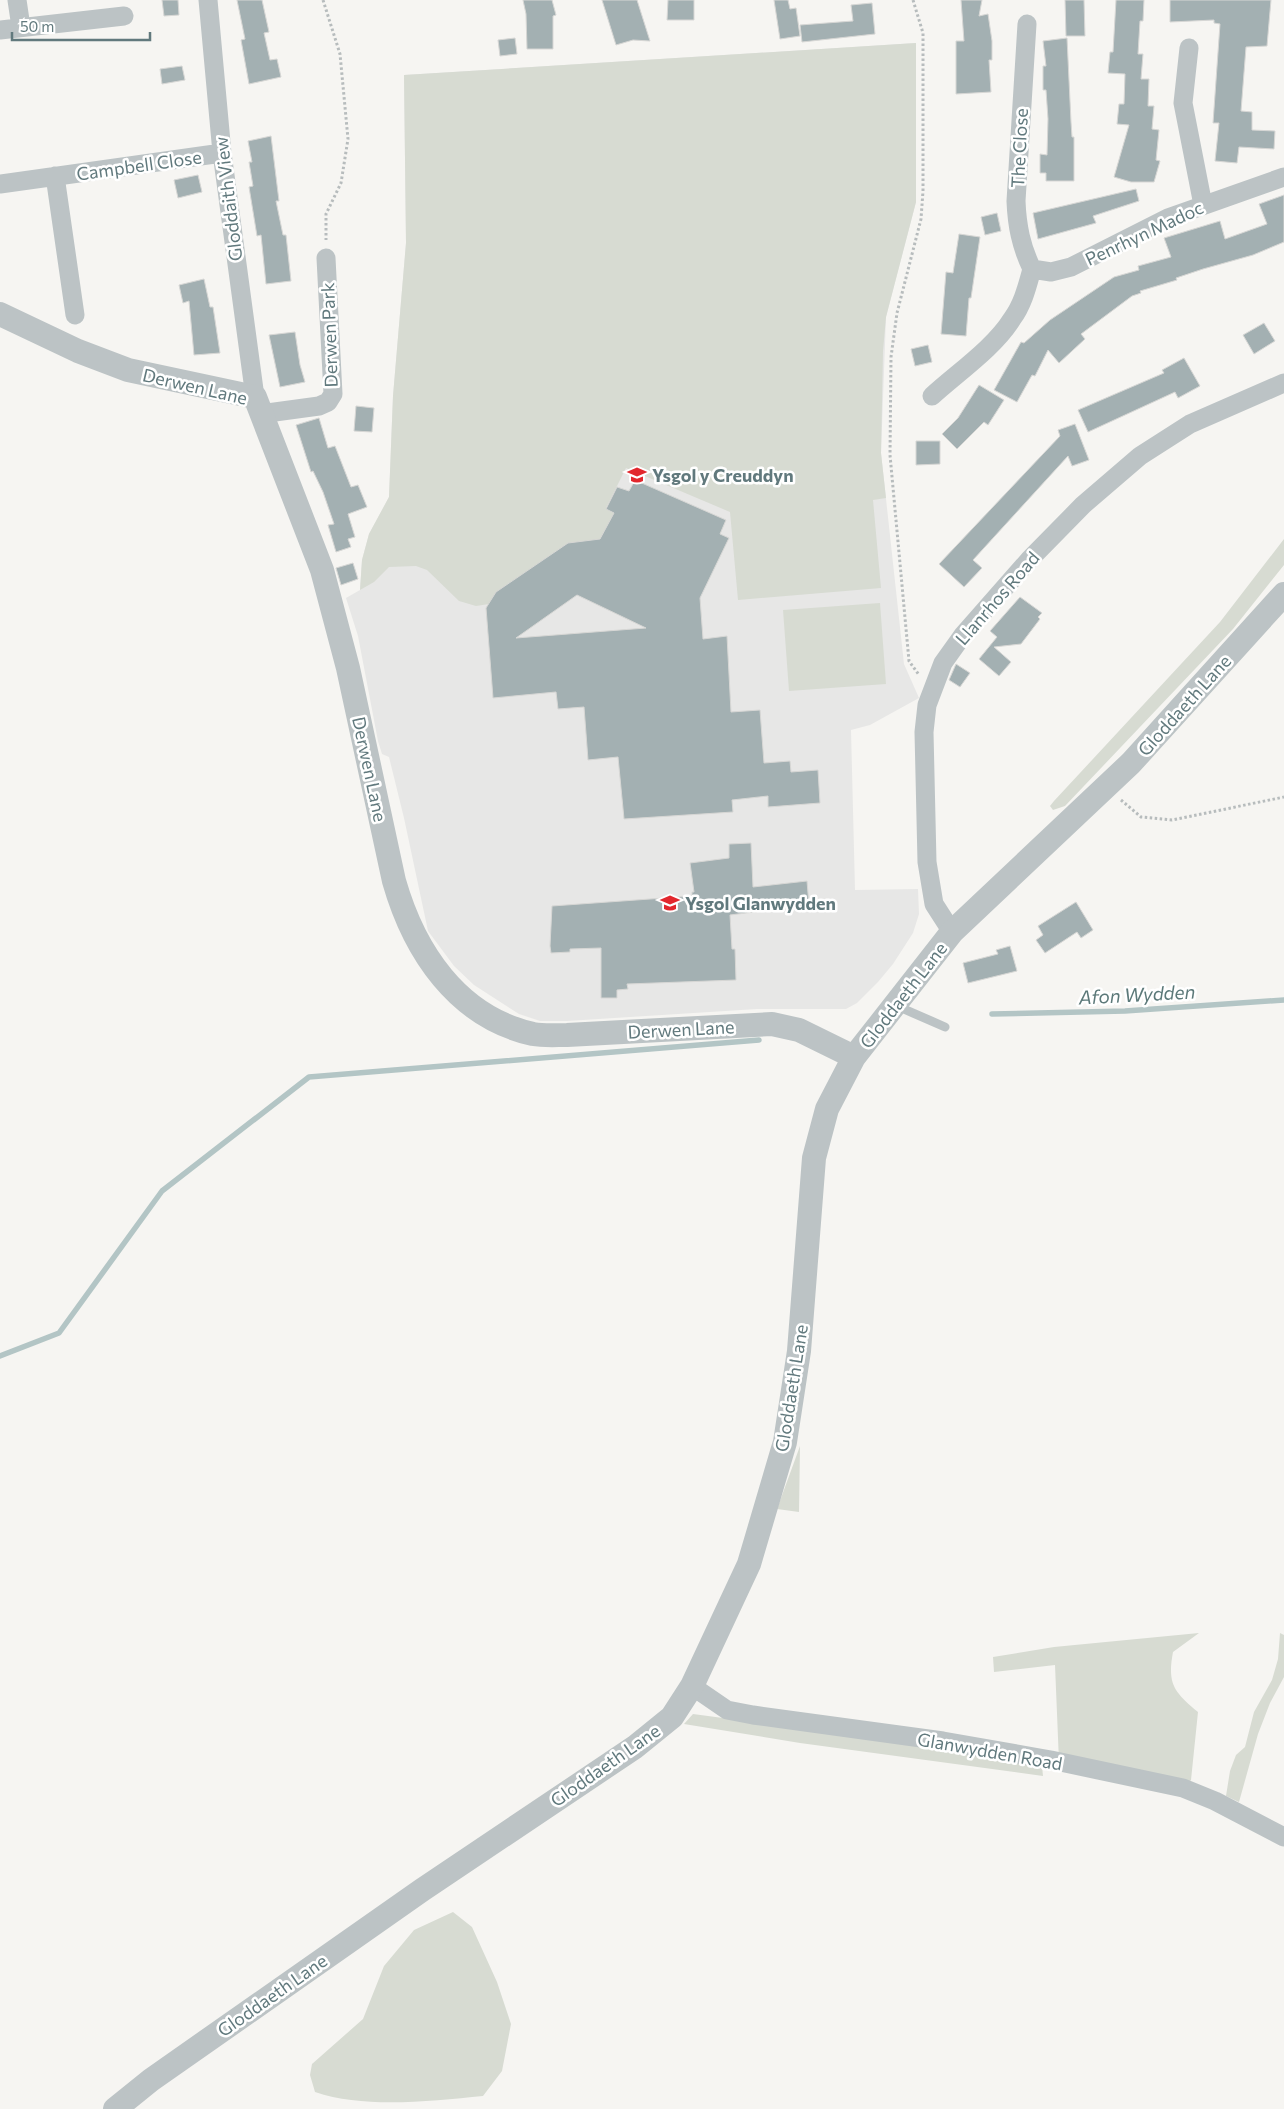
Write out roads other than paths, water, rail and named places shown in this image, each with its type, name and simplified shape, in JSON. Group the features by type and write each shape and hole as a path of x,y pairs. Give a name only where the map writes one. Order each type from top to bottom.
{"street":[{"path":"17,0 21,28"},
{"name":"Gloddaith View","path":"208,0 222,153 257,406"},
{"path":"0,30 124,16"},
{"name":"The Close","path":"1027,24 1016,201 1018,229 1023,251 1032,269"},
{"path":"1188,48 1183,103 1203,205"},
{"name":"Campbell Close","path":"0,184 222,153"},
{"name":"Campbell Close","path":"55,176 75,315"},
{"name":"Penrhyn Madoc","path":"1032,269 1050,272 1071,267 1159,222 1284,177"},
{"name":"Derwen Park","path":"257,406 319,406 328,402 333,394 326,258"},
{"path":"932,396 997,337 1012,320 1024,297 1032,269"},
{"name":"Derwen Lane","path":"0,314 78,352 128,370 257,406 322,570 348,668 394,881 404,914 416,941 434,967 455,990 490,1018 535,1034 567,1035 772,1024 798,1030 854,1057"},
{"name":"Llanrhos Road","path":"952,932 934,904 927,862 924,732 927,705 943,663 963,635 1029,560 1082,505 1140,456 1190,424 1284,384"},
{"name":"Gloddaeth Lane","path":"115,2109 151,2080 422,1890 634,1747 672,1717 692,1686 749,1564 785,1442 799,1351 814,1158 827,1110 854,1057 952,932 1131,764 1284,594"},
{"name":"Glanwydden Road","path":"692,1686 727,1710 951,1742 1051,1760 1183,1788 1215,1801 1284,1837"}],"lane":[{"path":"894,1005 945,1027"}],"waterway":[{"name":"Afon Wydden","path":"992,1014 1125,1011 1284,1000"},
{"path":"0,1356 59,1333 162,1191 309,1077 759,1040"}],"place":[{"name":"Ysgol y Creuddyn","path":"637,475"},
{"name":"Ysgol Glanwydden","path":"670,903"}]}
